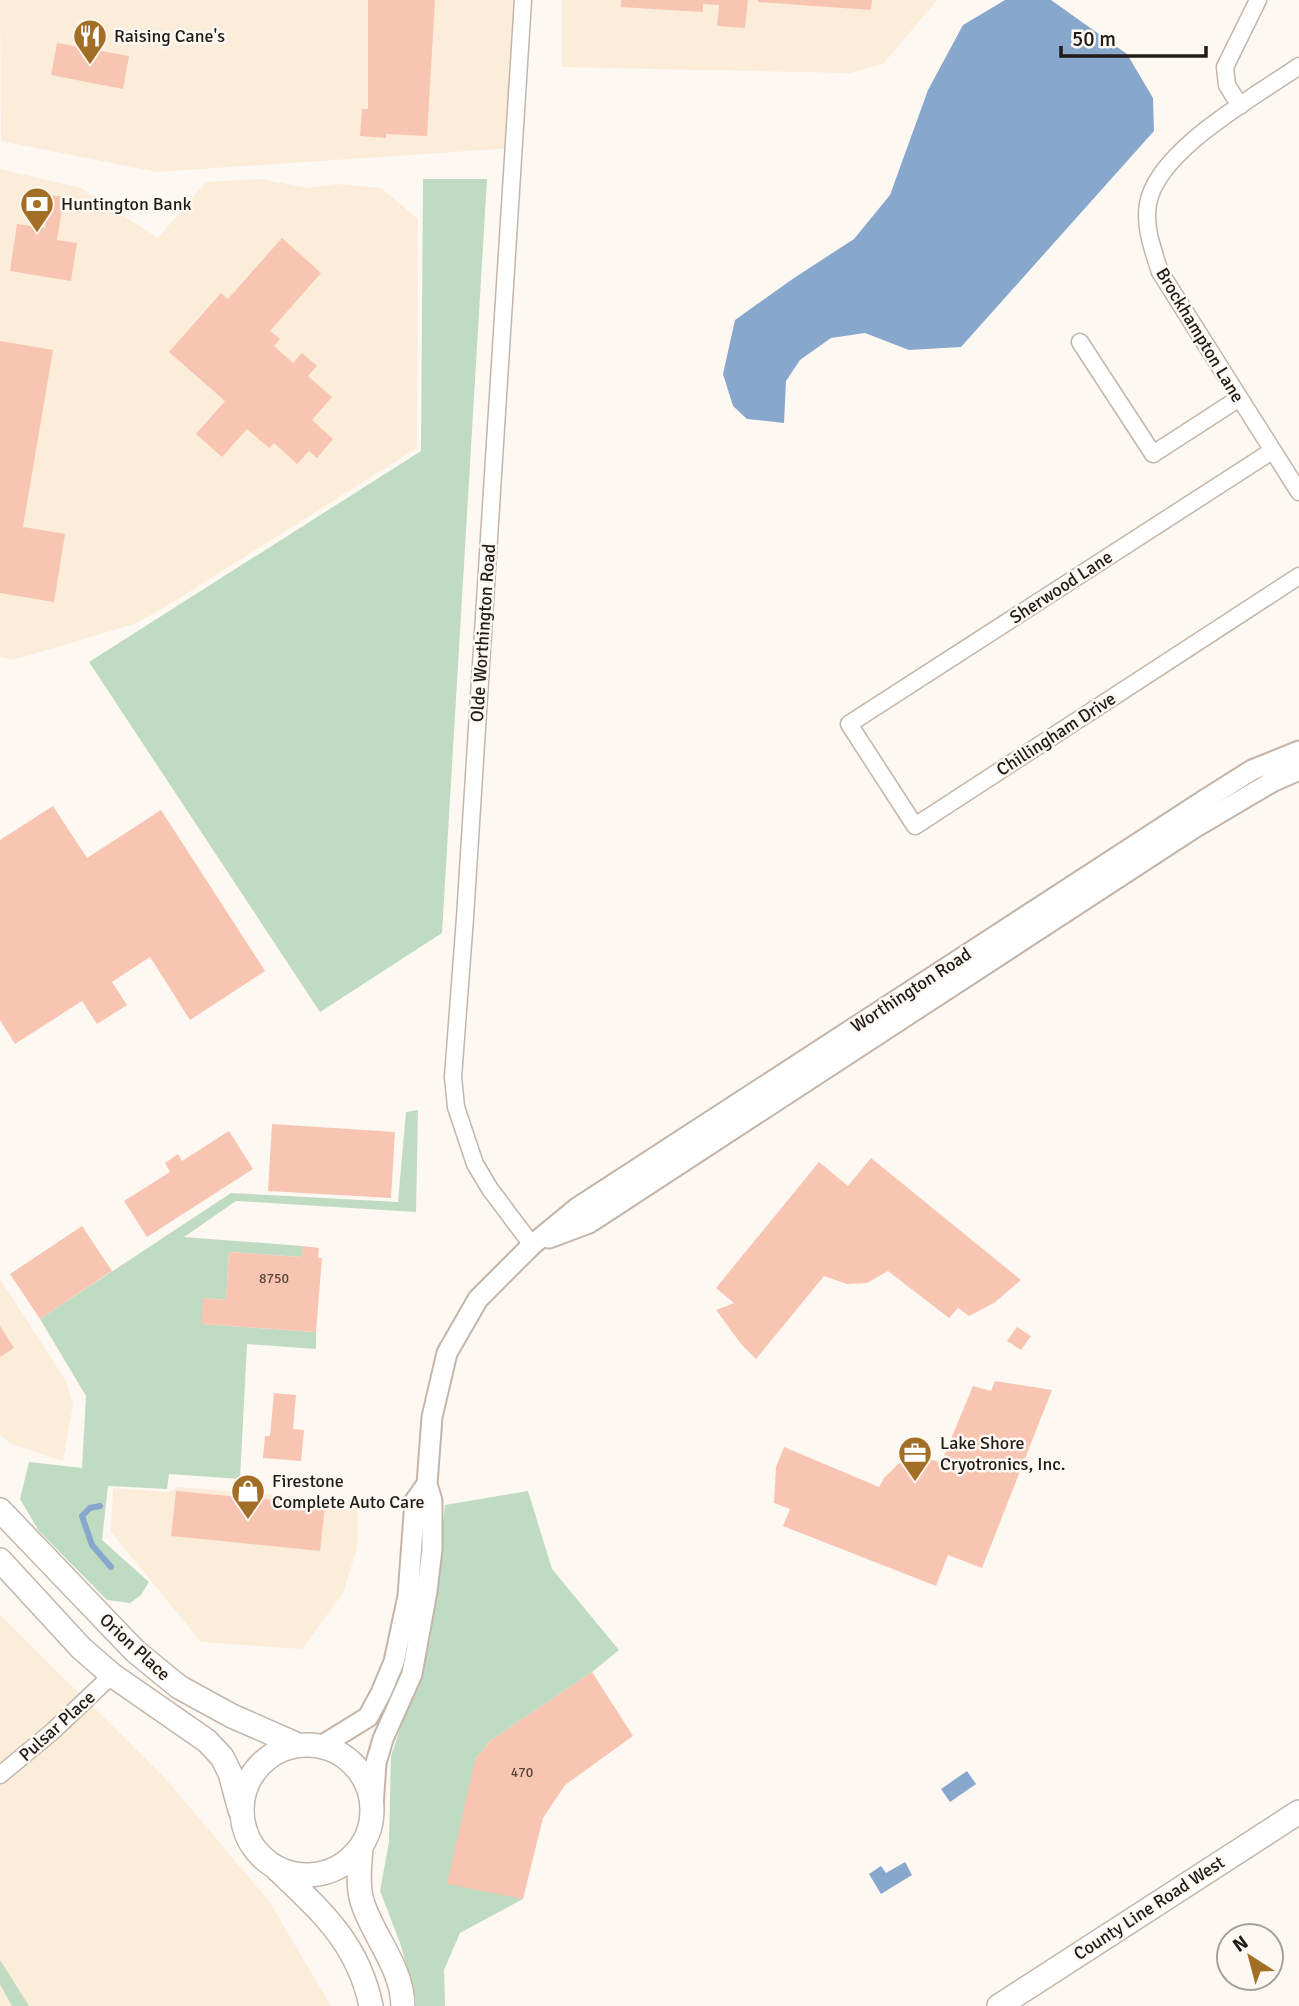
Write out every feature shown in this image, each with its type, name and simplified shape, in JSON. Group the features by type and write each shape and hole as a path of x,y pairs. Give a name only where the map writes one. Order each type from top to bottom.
{"main road":[{"name":"Orion Place","path":"0,1510 135,1651 179,1687 232,1716 309,1746"},
{"name":"Orion Place","path":"0,1560 81,1648 112,1675 194,1732 222,1757 230,1773 242,1820"},
{"path":"112,1675 129,1675 165,1697 199,1710 232,1716"},
{"path":"274,1867 292,1874 312,1875 331,1871 348,1861 361,1847 370,1828 373,1807 368,1787 358,1769 341,1754 309,1746 277,1752 259,1765 248,1782 242,1800 242,1820 248,1838 259,1855 317,1908 348,1945 357,1960 371,2006"},
{"name":"County Line Road West","path":"999,2006 1299,1812"},
{"path":"361,1847 361,1898 395,1969 403,2006"}],"street":[{"name":"Olde Worthington Road","path":"523,0 453,1077 459,1116 475,1164 497,1199 532,1245"},
{"path":"1240,106 1227,85 1225,67 1258,0"},
{"name":"Brockhampton Lane","path":"1299,66 1183,148 1160,175 1148,204 1148,238 1160,272 1299,492"},
{"path":"1080,342 1153,454 1238,399"},
{"name":"Sherwood Lane","path":"849,724 1272,451"},
{"name":"Chillingham Drive","path":"849,724 915,826 1299,576"},
{"name":"Worthington Road","path":"373,1807 376,1763 383,1739 412,1674 427,1591 432,1501 427,1484 432,1417 447,1353 478,1299 532,1245 577,1208 1191,808 1252,770 1299,751"},
{"name":"Worthington Road","path":"532,1245 589,1223 1194,828 1262,787 1299,770"},
{"name":"Worthington Road","path":"309,1746 368,1717 381,1693 394,1662 408,1596 415,1501 427,1484"},
{"name":"Pulsar Place","path":"0,1775 53,1731 112,1675"}],"shaded area":[{"path":"0,0 524,0 514,148 157,172 1,141"},
{"path":"562,0 937,0 884,63 850,73 562,67"},
{"path":"0,169 81,188 158,238 206,182 261,179 308,188 337,184 381,188 418,219 417,448 164,608 134,624 13,660 0,657"},
{"path":"0,1279 66,1381 73,1404 63,1461 11,1444 0,1435"},
{"path":"178,1487 358,1501 357,1548 343,1593 302,1649 201,1642 111,1532 113,1488 169,1492"},
{"path":"0,1615 165,1778 269,1901 331,2006 0,2006"}],"green space":[{"path":"423,179 487,179 442,933 320,1012 89,662 421,451"},
{"path":"418,1110 416,1212 236,1201 184,1237 302,1246 302,1257 229,1252 226,1300 203,1298 202,1324 316,1332 316,1349 247,1344 240,1479 169,1474 167,1489 108,1486 102,1540 149,1582 141,1595 130,1603 107,1600 39,1531 20,1499 29,1462 82,1468 86,1396 40,1319 231,1193 398,1202 406,1112"},
{"path":"528,1491 552,1569 619,1650 592,1672 490,1741 475,1760 523,1899 460,1933 444,1970 445,2006 416,2006 400,1943 380,1891 389,1842 391,1756 430,1641 445,1505"},
{"path":"0,1960 29,2006 12,2006 0,1984"}],"water":[{"path":"1005,0 1051,0 1127,54 1153,98 1154,131 961,347 909,350 865,333 831,338 800,360 786,381 784,423 747,419 733,406 723,374 735,320 854,239 890,195 928,90 963,25"},
{"path":"967,1771 976,1784 950,1802 941,1789"},
{"path":"905,1862 912,1875 881,1894 869,1874 881,1866 886,1873"}],"building":[{"path":"368,0 435,0 427,136 360,136 362,109 368,109"},
{"path":"621,0 748,0 745,28 717,26 719,5 703,4 703,12 621,7"},
{"path":"758,0 872,0 871,10"},
{"name":"Raising Cane's","path":"57,43 129,56 123,89 51,75"},
{"name":"Huntington Bank","path":"50,195 64,197 57,240 77,243 71,281 10,271 17,224 45,228"},
{"path":"282,238 321,273 270,331 280,339 274,346 293,363 302,353 317,366 308,376 332,397 312,420 333,439 317,458 309,451 297,464 274,443 269,448 247,429 222,457 196,434 225,401 169,352 221,293 228,299"},
{"path":"0,341 53,350 23,527 65,534 54,602 0,593"},
{"path":"53,806 87,858 161,810 265,971 190,1020 150,957 112,982 127,1005 97,1024 82,1001 15,1044 0,1020 0,840"},
{"path":"272,1124 395,1132 391,1198 268,1191"},
{"path":"229,1131 253,1169 147,1237 124,1201 170,1172 165,1163 178,1154 182,1161"},
{"path":"871,1158 1021,1280 994,1303 969,1316 958,1308 949,1318 888,1271 867,1283 847,1284 824,1276 756,1359 741,1344 716,1310 734,1303 716,1288 819,1162 848,1186"},
{"path":"82,1226 112,1271 40,1319 10,1274"},
{"path":"302,1246 319,1248 318,1258 322,1258 316,1332 201,1324 203,1298 226,1300 229,1252 302,1257"},
{"path":"0,1326 14,1348 0,1357"},
{"path":"1017,1327 1031,1336 1021,1350 1007,1341"},
{"path":"995,1381 1052,1390 982,1568 948,1555 936,1586 783,1526 790,1509 774,1503 776,1467 784,1447 879,1487 898,1464 915,1458 927,1458 941,1463 973,1386 991,1391"},
{"path":"274,1393 296,1395 293,1429 304,1430 301,1461 263,1458 265,1436 270,1436"},
{"name":"Firestone Complete Auto Care","path":"176,1491 325,1505 320,1551 171,1536"},
{"path":"592,1672 633,1736 565,1785 543,1818 523,1899 447,1884 475,1760 490,1741"}],"waterway":[{"path":"100,1506 90,1508 82,1516 92,1545 111,1567"}],"place":[{"name":"Raising Cane's","path":"90,66"},
{"name":"Huntington Bank","path":"37,234"},
{"name":"Lake Shore Cryotronics, Inc.","path":"915,1483"},
{"name":"Firestone Complete Auto Care","path":"248,1521"}]}
